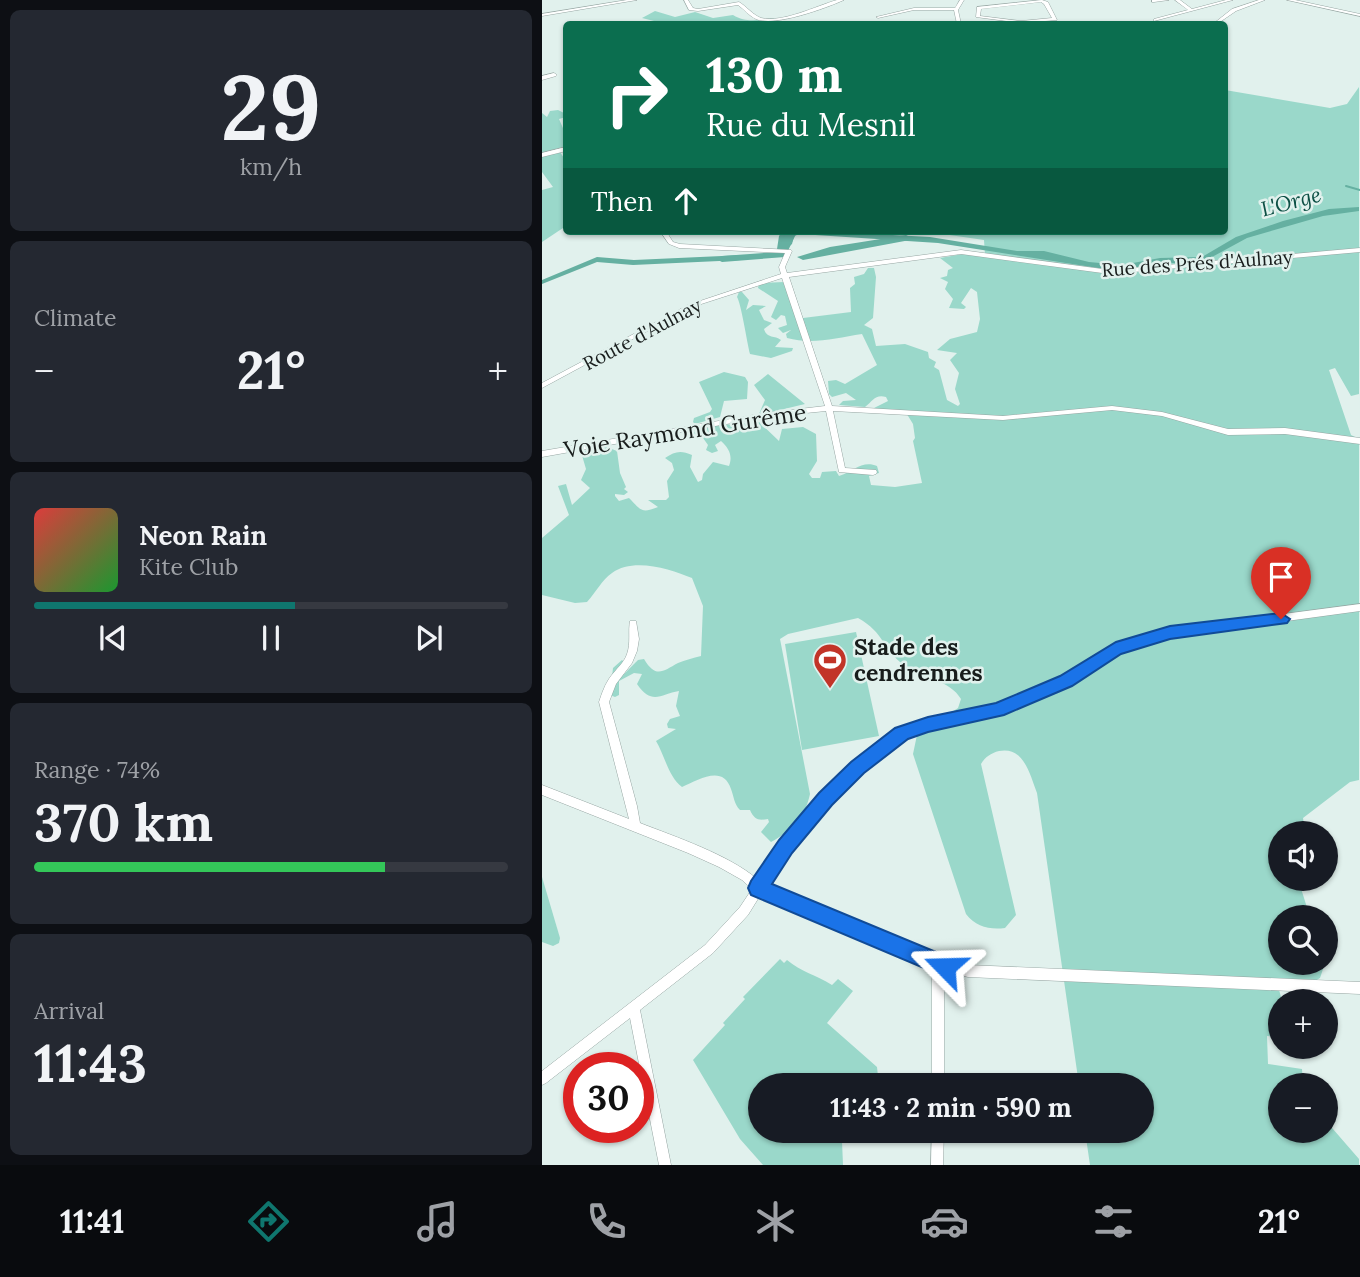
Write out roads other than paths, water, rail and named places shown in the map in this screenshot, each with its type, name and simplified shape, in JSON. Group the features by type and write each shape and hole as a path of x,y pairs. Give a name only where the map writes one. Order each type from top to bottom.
{"street":[{"path":"542,15 635,0"},
{"path":"686,0 692,9 698,10 746,0"},
{"path":"739,3 757,18 768,19 837,0"},
{"path":"959,21 957,9 962,0"},
{"path":"1154,1 1167,0"},
{"path":"1177,0 1191,10"},
{"path":"1156,20 1231,0"},
{"path":"1219,21 1234,10 1262,0"},
{"path":"1289,0 1359,15"},
{"path":"977,21 980,8 1041,1 1046,3 1056,19 1045,21"},
{"path":"878,18 915,9 957,9"},
{"path":"542,78 554,75"},
{"path":"542,155 563,150"},
{"path":"666,235 671,243 679,246 776,250 787,253 781,264 829,408 842,470 873,472"},
{"name":"Rue des Prés d'Aulnay","path":"785,276 961,252 1110,272 1359,250"},
{"name":"Route d'Aulnay","path":"542,386 690,306 785,276"},
{"name":"Voie Raymond Gurême","path":"542,454 766,415 829,408 1003,418 1112,408 1162,414 1227,432 1293,431 1359,441"},
{"path":"542,1079 709,949 736,920 785,846 826,799 858,768 901,734 928,724 998,710 1066,681 1116,649 1170,633 1359,607"},
{"path":"633,623 636,644 634,654 613,683 604,702 636,828"},
{"path":"542,790 709,858 749,878 758,888 941,965 1016,974 1359,988"},
{"path":"938,1073 941,965"},
{"path":"634,1009 665,1165"},
{"path":"937,1165 938,1143"}],"waterway":[{"path":"1346,186 1360,190"},
{"name":"L'Orge","path":"722,259 781,255 790,235"},
{"name":"L'Orge","path":"803,257 906,238"}],"place":[{"name":"Stade des cendrennes","path":"830,690"}]}
